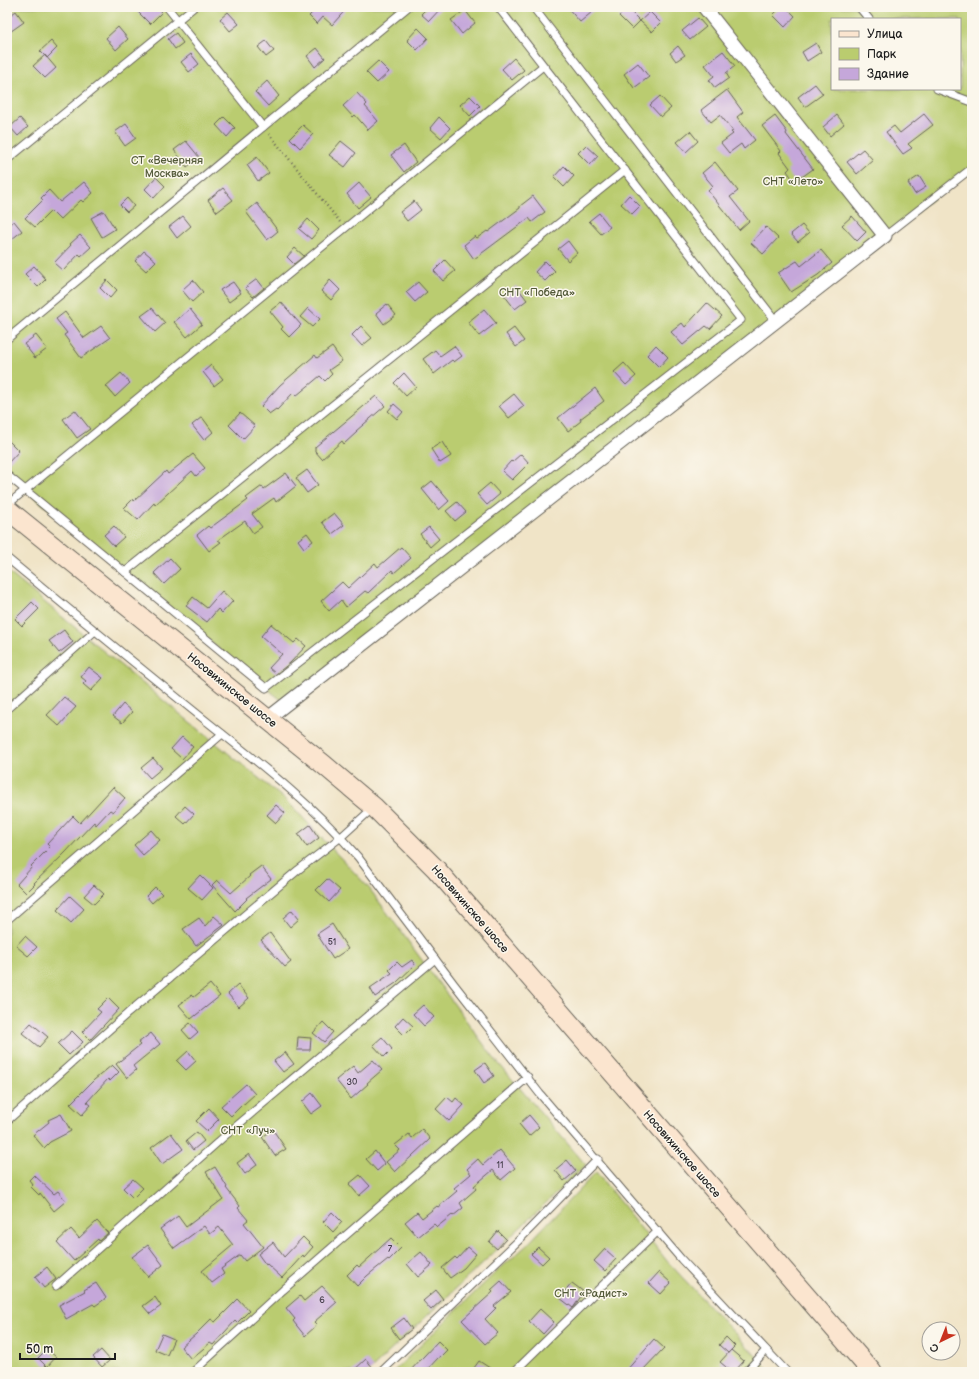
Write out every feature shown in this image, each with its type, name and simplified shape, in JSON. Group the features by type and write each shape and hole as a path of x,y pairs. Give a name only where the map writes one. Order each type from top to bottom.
{"main road":[{"name":"Носовихинское шоссе","path":"7,509 374,807 436,869 872,1372"}],"street":[{"path":"267,719 885,236 704,7"}],"lane":[{"path":"167,7 264,127"},
{"path":"7,160 194,7"},
{"path":"7,339 408,7"},
{"path":"7,475 266,688 741,320 498,7"},
{"path":"533,7 776,321"},
{"path":"859,7 868,18"},
{"path":"7,505 544,66"},
{"path":"940,90 972,102"},
{"path":"885,236 972,168"},
{"path":"125,572 625,170"},
{"path":"7,558 284,784 341,837 363,863 435,959 528,1077 682,1259 787,1372"},
{"path":"7,709 95,631"},
{"path":"7,920 222,734"},
{"path":"7,1121 128,1012 298,870 341,837 374,807"},
{"path":"56,1286 227,1134 435,959"},
{"path":"193,1372 283,1290 528,1077"},
{"path":"381,1372 518,1241 598,1160"},
{"path":"514,1372 658,1231"},
{"path":"746,1372 766,1350"}],"path":[{"path":"264,127 345,228"}],"green space":[{"path":"7,7 972,7 972,168 286,704 7,475"},
{"name":"СНТ «Луч»","path":"7,571 288,802 369,888 493,1057 586,1165 368,1372 7,1372"},
{"name":"СНТ «Радист»","path":"596,1172 667,1261 771,1372 393,1372 497,1271 526,1246"}],"building":[{"path":"133,7 157,7 162,12 150,24"},
{"path":"307,7 348,7 332,25 323,17 317,24 309,16 313,12"},
{"path":"428,7 442,7 429,21 421,14"},
{"path":"567,7 598,7 580,22"},
{"path":"781,7 786,7 795,16 785,27 773,15"},
{"path":"627,8 640,21 632,29 619,16"},
{"path":"465,10 475,23 462,34 451,20"},
{"path":"16,11 24,22 7,34 7,18"},
{"path":"228,12 239,24 230,31 220,19"},
{"path":"650,12 661,23 652,32 640,21"},
{"path":"698,18 706,27 690,40 682,31"},
{"path":"118,27 128,39 116,50 106,38"},
{"path":"418,28 428,38 417,50 407,40"},
{"path":"176,33 183,43 175,49 168,39"},
{"path":"51,41 57,48 47,58 40,51"},
{"path":"266,41 274,51 266,57 258,47"},
{"path":"816,43 821,52 807,61 802,52"},
{"path":"678,46 685,55 676,61 670,53"},
{"path":"317,48 325,58 315,67 307,56"},
{"path":"723,51 735,66 726,73 729,78 715,88 709,80 714,76 705,65"},
{"path":"191,54 199,64 189,72 181,62"},
{"path":"45,55 56,68 45,78 33,66"},
{"path":"514,58 524,70 512,80 502,69"},
{"path":"378,61 389,72 377,83 366,72"},
{"path":"638,63 649,77 634,88 624,74"},
{"path":"267,81 279,96 268,106 255,92"},
{"path":"815,84 823,94 805,107 798,97"},
{"path":"727,90 743,112 737,117 755,140 744,149 741,144 729,153 721,143 733,134 731,132 733,131 720,115 711,122 701,110"},
{"path":"357,93 367,104 365,106 378,121 368,130 355,115 353,117 343,106"},
{"path":"470,96 480,106 470,116 460,105"},
{"path":"660,96 671,108 661,117 650,105"},
{"path":"924,114 933,125 908,144 912,148 903,154 886,132 894,126 900,133"},
{"path":"837,115 844,124 830,136 823,127"},
{"path":"775,116 787,132 786,134 813,169 795,182 787,171 790,168 779,153 781,151 762,126"},
{"path":"224,117 235,128 227,137 216,125"},
{"path":"439,117 450,128 441,138 430,128"},
{"path":"20,118 28,127 18,136 10,127"},
{"path":"126,124 136,138 125,146 115,132"},
{"path":"303,125 313,134 300,148 290,138"},
{"path":"690,131 698,141 686,152 677,142"},
{"path":"186,141 199,157 187,167 174,150"},
{"path":"341,141 356,153 345,167 329,155"},
{"path":"404,145 416,162 404,172 391,155"},
{"path":"586,145 598,156 590,165 578,153"},
{"path":"863,149 873,160 857,174 847,162"},
{"path":"257,157 269,173 258,181 247,165"},
{"path":"715,162 738,191 730,197 749,221 739,230 708,191 713,186 702,173"},
{"path":"564,166 574,176 564,187 554,177"},
{"path":"919,176 926,187 915,194 908,183"},
{"path":"156,177 165,186 154,198 145,189"},
{"path":"84,182 93,193 83,202 81,200 60,220 51,211 35,227 25,218 43,200 41,198 49,190 60,202"},
{"path":"359,183 371,197 358,208 347,194"},
{"path":"223,188 233,200 217,212 208,200"},
{"path":"629,195 640,206 632,214 621,204"},
{"path":"533,196 545,212 532,222 529,218 474,259 464,245 475,236 477,238 487,231 488,232 520,208 520,206"},
{"path":"127,198 134,206 127,212 120,205"},
{"path":"414,201 421,210 407,221 400,212"},
{"path":"257,203 278,231 267,240 246,212"},
{"path":"104,211 115,229 102,237 91,218"},
{"path":"599,213 610,227 601,234 589,221"},
{"path":"183,216 191,226 177,238 169,227"},
{"path":"852,216 866,232 857,241 842,225"},
{"path":"308,219 319,230 311,239 299,229"},
{"path":"14,221 22,231 7,243 7,226"},
{"path":"802,225 809,233 798,242 791,234"},
{"path":"766,227 778,238 763,254 751,243"},
{"path":"80,235 91,247 81,256 79,254 63,271 54,263 71,245 70,244"},
{"path":"568,241 577,253 568,261 558,249"},
{"path":"295,248 304,256 294,264 287,257"},
{"path":"821,250 832,263 818,275 791,292 778,273 797,261 801,266"},
{"path":"144,251 156,261 146,271 135,261"},
{"path":"445,260 455,271 443,281 434,271"},
{"path":"545,261 555,271 545,281 535,272"},
{"path":"34,266 46,279 38,287 25,274"},
{"path":"257,279 264,288 253,297 245,288"},
{"path":"107,280 117,290 110,298 100,288"},
{"path":"193,280 203,292 192,302 182,290"},
{"path":"330,280 340,290 331,300 321,291"},
{"path":"233,282 241,293 229,302 220,290"},
{"path":"418,282 427,292 415,302 406,292"},
{"path":"516,286 527,300 515,309 504,295"},
{"path":"281,302 301,325 289,337 281,329 283,327 270,311"},
{"path":"707,303 722,316 710,329 706,326 683,345 671,332 682,323 685,327"},
{"path":"387,304 396,315 384,324 376,313"},
{"path":"152,308 165,323 155,332 141,316"},
{"path":"308,308 320,319 312,327 300,317"},
{"path":"190,309 202,324 187,337 174,322"},
{"path":"484,309 496,323 479,336 468,322"},
{"path":"65,312 84,338 101,326 110,338 81,358 64,335 67,333 56,319"},
{"path":"361,326 372,338 362,346 352,335"},
{"path":"514,328 524,341 516,347 506,334"},
{"path":"36,335 47,349 35,358 24,344"},
{"path":"656,345 668,357 659,367 647,355"},
{"path":"454,346 462,356 454,362 452,360 434,374 423,359 435,350 440,356"},
{"path":"332,347 342,361 329,370 332,374 325,381 320,376 296,396 293,393 277,410 276,409 269,414 261,406 280,385 315,355 317,358"},
{"path":"624,363 636,376 626,385 614,372"},
{"path":"211,365 223,379 214,386 203,372"},
{"path":"121,373 130,383 115,397 106,386"},
{"path":"404,373 416,387 406,396 394,383"},
{"path":"595,388 604,401 580,419 581,421 568,431 558,418"},
{"path":"514,394 524,406 509,418 499,406"},
{"path":"376,396 385,406 356,431 357,432 344,444 342,441 322,459 315,451 315,447"},
{"path":"394,404 403,412 397,419 388,411"},
{"path":"75,410 90,429 77,438 63,419"},
{"path":"240,413 255,426 243,439 229,425"},
{"path":"202,417 213,432 204,440 192,425"},
{"path":"7,439 19,451 7,464"},
{"path":"442,442 451,456 440,463 431,449"},
{"path":"193,454 205,468 196,476 192,471 155,505 154,503 138,520 124,508 133,499 134,501 166,471 168,474"},
{"path":"521,454 529,463 512,480 502,471 511,461 512,462"},
{"path":"307,470 318,485 307,493 296,478"},
{"path":"286,473 296,486 276,502 274,498 252,514 262,527 253,533 245,521 218,540 221,542 209,551 197,535 208,526 210,528 248,500 246,498 262,486 264,489"},
{"path":"432,481 449,501 439,510 422,489"},
{"path":"490,483 500,494 487,505 477,494"},
{"path":"457,502 466,512 455,521 446,511"},
{"path":"334,513 344,525 332,534 322,522"},
{"path":"114,526 124,537 114,546 104,535"},
{"path":"429,527 439,539 430,547 420,534"},
{"path":"307,533 313,541 304,548 298,540"},
{"path":"401,547 411,558 394,573 392,570 368,593 365,591 346,607 341,600 329,611 321,601 342,582 348,588 375,563 378,567"},
{"path":"170,558 180,569 164,584 154,573"},
{"path":"222,591 233,601 222,613 218,609 207,622 186,606 193,597 207,608"},
{"path":"32,602 39,609 22,626 15,619"},
{"path":"271,624 294,643 298,639 306,646 290,663 276,674 269,668 282,654 261,636"},
{"path":"64,630 73,642 59,653 49,641"},
{"path":"89,667 103,678 91,691 83,684 86,681 81,677"},
{"path":"64,697 76,707 59,726 47,715"},
{"path":"123,704 132,712 122,723 113,716"},
{"path":"182,737 193,747 182,759 171,749"},
{"path":"153,758 162,768 150,778 141,768"},
{"path":"113,787 125,798 113,812 110,810 96,825 94,822 26,893 17,884 32,867 31,866 50,847 47,844 73,816 80,823"},
{"path":"276,805 285,813 276,823 267,815"},
{"path":"185,806 194,814 185,824 176,816"},
{"path":"310,825 319,838 307,847 298,834"},
{"path":"151,830 160,840 143,855 134,845"},
{"path":"261,866 271,879 246,898 247,899 235,911 212,885 217,880 231,893 250,876 249,875"},
{"path":"200,875 213,888 202,900 188,888"},
{"path":"327,879 340,890 329,902 316,890"},
{"path":"94,885 104,894 94,904 84,896"},
{"path":"155,887 162,894 152,903 146,896"},
{"path":"70,896 84,909 71,923 57,910"},
{"path":"292,910 299,919 290,927 283,918"},
{"path":"214,916 224,925 196,946 183,929 199,918 205,926"},
{"path":"332,924 348,949 333,959 317,934"},
{"path":"270,933 291,962 285,967 261,940"},
{"path":"25,936 37,947 28,956 16,946"},
{"path":"412,960 415,965 396,983 375,997 370,988 392,973 389,970 397,962 402,967"},
{"path":"210,984 220,996 191,1019 179,1005 192,995 194,997"},
{"path":"238,985 249,998 239,1007 228,994"},
{"path":"108,998 119,1009 90,1040 82,1032 101,1012 97,1009"},
{"path":"423,1005 434,1017 424,1026 413,1014"},
{"path":"403,1017 413,1026 404,1035 395,1026"},
{"path":"323,1022 333,1032 324,1042 313,1033"},
{"path":"31,1023 48,1037 39,1047 22,1033"},
{"path":"190,1023 198,1032 190,1039 182,1030"},
{"path":"72,1031 83,1042 69,1055 58,1044"},
{"path":"151,1033 160,1044 133,1066 136,1070 127,1078 116,1064 140,1045 138,1043"},
{"path":"298,1037 311,1038 310,1050 297,1050"},
{"path":"382,1037 392,1049 384,1057 373,1045"},
{"path":"188,1051 196,1061 186,1070 177,1061"},
{"path":"285,1052 294,1064 283,1072 274,1061"},
{"path":"373,1060 382,1070 351,1099 336,1080 353,1066 358,1073"},
{"path":"485,1063 494,1076 484,1083 475,1070"},
{"path":"112,1065 119,1072 110,1081 108,1079 87,1102 91,1105 82,1115 70,1104 94,1080"},
{"path":"246,1084 255,1094 231,1116 221,1106"},
{"path":"312,1093 322,1106 311,1114 302,1102"},
{"path":"447,1097 453,1102 456,1098 464,1105 449,1121 436,1109"},
{"path":"209,1108 219,1119 207,1131 196,1121"},
{"path":"61,1114 71,1131 50,1142 44,1148 33,1135 49,1122 48,1120"},
{"path":"529,1115 539,1127 529,1136 519,1124"},
{"path":"422,1129 430,1139 395,1172 386,1162 400,1150 395,1145 409,1134 412,1138"},
{"path":"273,1130 286,1149 275,1156 262,1137"},
{"path":"197,1132 204,1141 193,1150 186,1141"},
{"path":"171,1133 183,1149 162,1164 151,1148"},
{"path":"500,1150 515,1168 501,1180 493,1170 474,1186 476,1189 460,1203 463,1208 437,1227 434,1224 418,1237 405,1222 417,1212 422,1218 437,1206 438,1207 457,1191 454,1188 471,1174 467,1169 478,1159 483,1165"},
{"path":"375,1151 385,1164 377,1171 366,1159"},
{"path":"249,1154 257,1165 245,1174 237,1163"},
{"path":"567,1160 576,1171 564,1181 555,1170"},
{"path":"215,1167 227,1187 226,1188 240,1206 238,1208 248,1220 244,1223 263,1247 245,1261 240,1255 221,1269 224,1274 212,1283 202,1271 233,1245 219,1227 210,1234 204,1226 174,1248 160,1229 178,1216 186,1227 223,1199 206,1172"},
{"path":"34,1175 54,1194 58,1191 66,1201 54,1211 40,1193 39,1195 31,1187 33,1185 29,1180"},
{"path":"360,1175 370,1186 359,1196 349,1184"},
{"path":"133,1179 143,1188 133,1198 123,1188"},
{"path":"332,1212 342,1222 333,1232 323,1222"},
{"path":"97,1221 108,1233 99,1241 98,1239 74,1261 57,1242 71,1229 79,1238"},
{"path":"498,1231 506,1239 497,1249 489,1242"},
{"path":"303,1237 313,1247 304,1257 303,1255 282,1278 267,1264 266,1265 258,1254 273,1242 284,1257"},
{"path":"391,1238 401,1248 389,1260 388,1259 367,1276 357,1286 347,1275 357,1265 359,1267"},
{"path":"148,1245 163,1265 148,1277 132,1257"},
{"path":"468,1247 476,1254 464,1268 450,1278 442,1268 455,1257 457,1259"},
{"path":"538,1247 549,1257 542,1264 531,1254"},
{"path":"605,1249 616,1259 605,1271 594,1261"},
{"path":"421,1252 432,1265 418,1277 407,1264"},
{"path":"47,1267 56,1279 44,1288 35,1277"},
{"path":"659,1272 671,1283 661,1294 649,1283"},
{"path":"501,1281 511,1292 494,1306 496,1308 485,1319 498,1333 485,1344 462,1320 493,1292 491,1290"},
{"path":"96,1283 106,1298 95,1306 93,1304 66,1319 59,1305 85,1291 84,1290"},
{"path":"572,1283 584,1292 573,1308 560,1298"},
{"path":"322,1286 337,1302 314,1322 317,1325 305,1336 293,1321 295,1319 286,1308 300,1296 304,1301"},
{"path":"436,1290 443,1299 431,1310 423,1301"},
{"path":"155,1297 161,1306 150,1314 143,1306"},
{"path":"238,1299 249,1311 237,1323 235,1321 213,1345 210,1343 191,1359 181,1347 211,1319 215,1322"},
{"path":"540,1309 554,1322 543,1334 529,1321"},
{"path":"404,1318 412,1329 399,1339 391,1328"},
{"path":"162,1334 174,1339 167,1355 155,1350"},
{"path":"726,1337 735,1346 728,1353 719,1345"},
{"path":"654,1339 664,1348 641,1372 625,1372"},
{"path":"438,1341 447,1350 425,1372 409,1372"},
{"path":"47,1349 56,1357 47,1367 38,1358"},
{"path":"101,1350 110,1360 102,1367 93,1357"},
{"path":"731,1350 744,1361 734,1372 720,1362"},
{"path":"366,1359 373,1368 368,1372 352,1372"},
{"path":"479,1361 496,1372 471,1372"}],"park label":[{"name":"СТ «Вечерняя Москва»","path":"167,166"},
{"name":"СНТ «Лето»","path":"793,181"},
{"name":"СНТ «Победа»","path":"537,292"}]}
